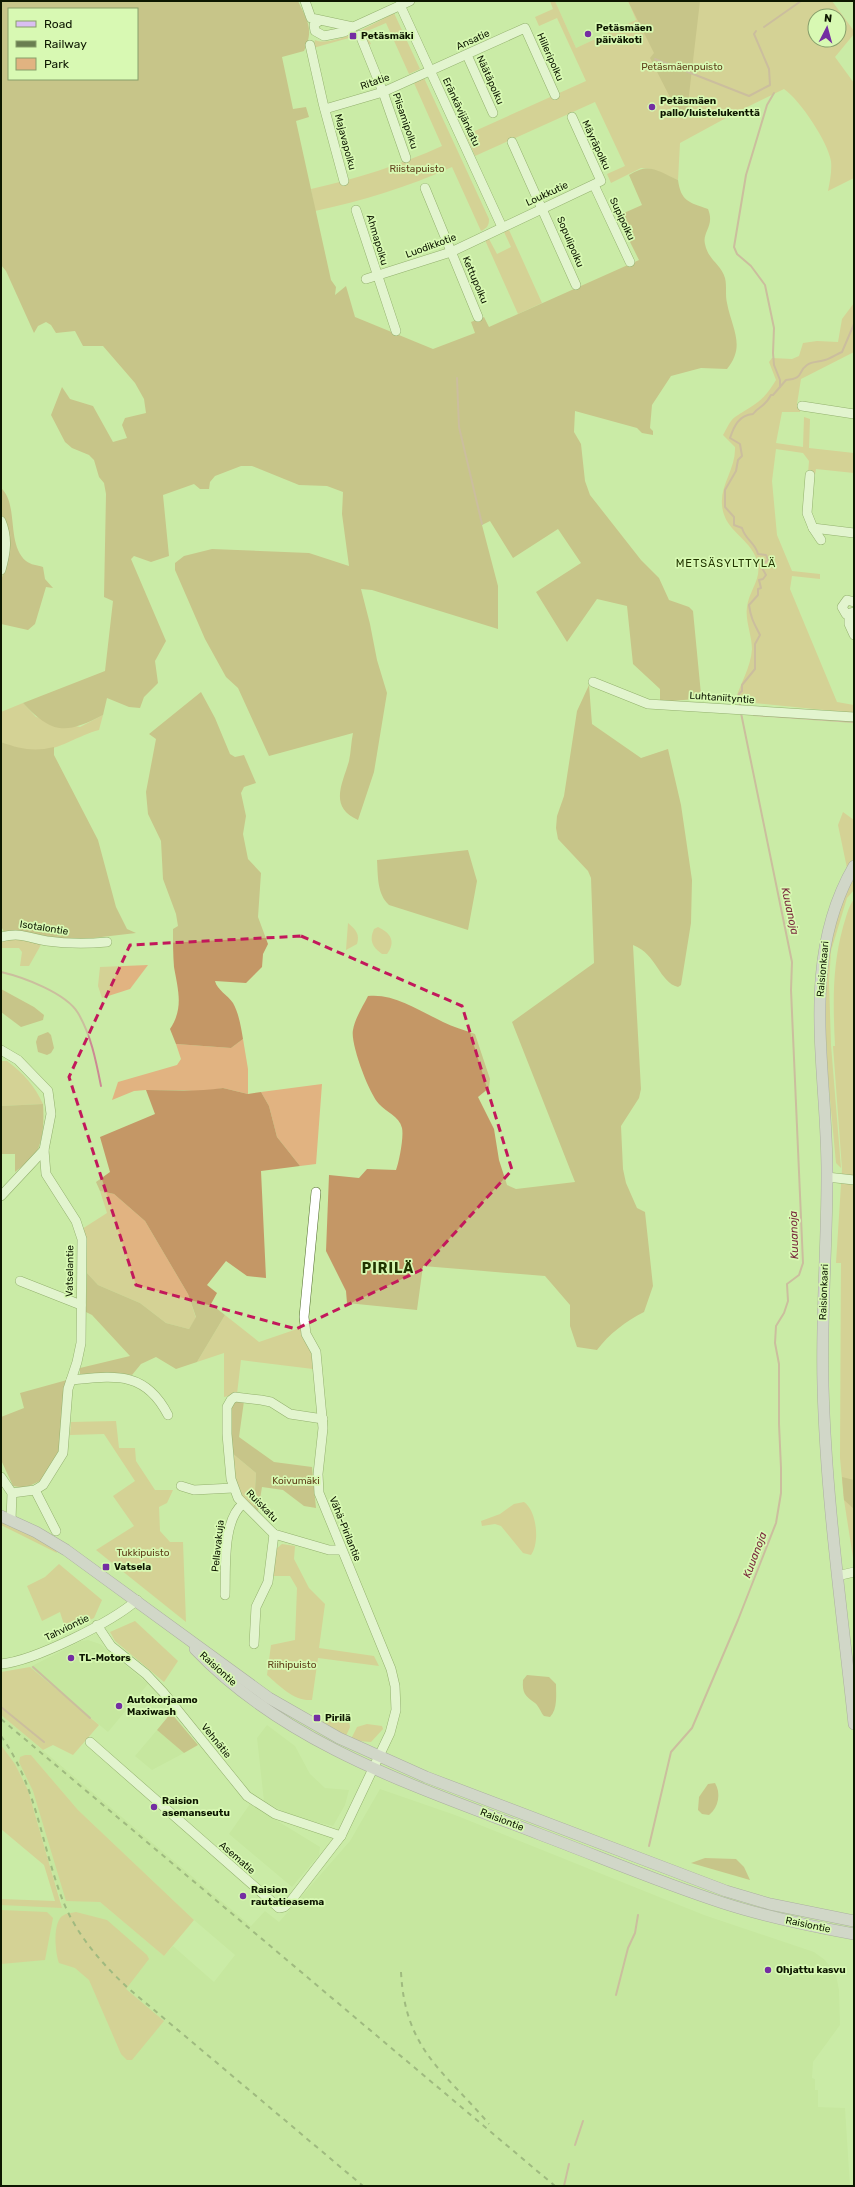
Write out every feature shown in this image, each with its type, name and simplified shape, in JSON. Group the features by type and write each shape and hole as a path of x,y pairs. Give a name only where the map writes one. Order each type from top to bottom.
{"main road":[{"name":"Raisionkaari","path":"854,866 832,913 825,938 820,978 827,1177 822,1384 830,1511 854,1724"},
{"name":"Raisiontie","path":"6,1518 55,1542 137,1600 184,1637 210,1654 269,1698 301,1718 378,1756 426,1777 726,1891 770,1904 854,1921"},
{"name":"Raisiontie","path":"184,1637 225,1678 265,1709 321,1742 373,1768 438,1795 724,1904 776,1918 854,1934"}],"street":[{"path":"304,1 315,19 315,31 324,36 340,34 353,26 410,1"},
{"name":"Eränkävijänkatu","path":"400,5 502,228"},
{"path":"315,19 353,26"},
{"name":"Ansatie","path":"430,71 525,28"},
{"name":"Hilleripolku","path":"525,28 555,95"},
{"name":"Piisamipolku","path":"360,35 383,92 406,158"},
{"name":"Majavapolku","path":"310,46 324,109 344,181"},
{"name":"Näätäpolku","path":"467,55 494,113"},
{"name":"Ritatie","path":"324,109 383,92 430,71"},
{"name":"Mäyräpolku","path":"572,117 598,183"},
{"name":"Sopulipolku","path":"512,142 543,208 576,285"},
{"name":"Loukkutie","path":"502,228 598,183"},
{"name":"Supipolku","path":"598,183 630,262"},
{"name":"Kettupolku","path":"425,188 478,317"},
{"name":"Ahmapolku","path":"356,210 396,331"},
{"name":"Luodikkotie","path":"366,279 451,252 502,228"},
{"path":"802,406 854,414"},
{"path":"810,475 807,513 813,528 821,540"},
{"path":"1,520 5,532 6,548 1,570"},
{"path":"813,528 854,533"},
{"path":"854,602 847,600 842,605 843,611 851,614 854,635"},
{"name":"Luhtaniityntie","path":"594,682 648,704 854,717"},
{"name":"Isotalontie","path":"1,937 13,934 30,935 45,940 78,944 107,942"},
{"name":"Vatselantie","path":"1,1050 18,1060 48,1090 52,1114 44,1150 46,1174 76,1221 82,1239 81,1343 68,1395 62,1453 48,1478 35,1490"},
{"path":"2,1195 44,1150"},
{"path":"827,1177 854,1180"},
{"name":"Vähä-Pirilantie","path":"316,1192 304,1317 306,1334 316,1352 322,1419 323,1435 318,1474 319,1492 341,1550 360,1591 395,1686 396,1710 394,1720 373,1768"},
{"path":"20,1281 81,1305"},
{"path":"71,1380 115,1376 139,1382 163,1405 168,1415"},
{"name":"Ruiskatu","path":"322,1419 290,1414 271,1402 262,1400 235,1397 230,1400 227,1407 227,1434 233,1488 243,1504 266,1524 274,1534 330,1550 341,1550"},
{"path":"1,1477 12,1493 6,1518"},
{"path":"181,1486 194,1490 233,1488"},
{"path":"12,1493 35,1490 56,1531"},
{"name":"Pellavakuja","path":"225,1595 230,1527 233,1514 243,1504"},
{"path":"254,1644 256,1607 268,1582 274,1534"},
{"path":"837,1576 854,1572"},
{"name":"Tahviontie","path":"1,1664 31,1658 121,1613 137,1600"},
{"name":"Vehnätie","path":"97,1626 112,1646 146,1674 163,1692 247,1796 275,1814 341,1836"},
{"name":"Asematie","path":"90,1742 279,1908 284,1907 290,1902 341,1836 373,1768"}],"highlighted area":[{"path":"301,936 462,1006 512,1170 421,1270 296,1329 136,1285 69,1077 130,945"}],"shaded area":[{"name":"Petäsmäen päiväkoti","path":"555,1 628,1 636,20 576,48"},
{"path":"88,1640 100,1644 148,1684 108,1732 30,1667 81,1641"},
{"path":"1,1715 251,1926 265,1911 279,1922 350,1841 380,1789 455,1815 704,1915 814,1952 825,1960 836,1975 839,1990 840,2025 813,2062 812,2078 815,2079 815,2090 818,2090 818,2107 845,2108 850,2186 1,2186 1,1903 52,1906 61,1902 28,1790 15,1764 1,1745","holes":["31,1755 78,1810 194,1920 235,1955 214,1982 173,1946 164,1956 100,1902 68,1900 33,1791"]},
{"path":"267,1725 295,1746 310,1774 325,1788 349,1790 345,1805 333,1826 291,1816 264,1801 257,1738"},
{"path":"157,1730 184,1753 152,1770 135,1756"},
{"path":"250,1804 320,1847 319,1855 292,1887 229,1834"}],"green space":[{"path":"1,1 298,1 307,20 309,37 304,51 282,57 293,109 306,107 309,117 296,121 331,280 336,287 335,295 346,286 355,317 433,349 475,333 471,322 484,317 489,327 639,260 617,216 642,205 629,175 636,171 648,168 659,171 678,180 679,187 684,197 695,204 708,209 710,215 705,236 705,244 709,254 721,269 725,278 726,300 737,345 733,361 727,369 701,368 671,376 652,405 650,428 653,431 653,435 642,433 637,428 575,411 574,432 581,444 585,481 590,495 641,560 659,578 669,600 689,607 693,611 701,694 707,698 660,702 660,689 633,664 627,606 597,599 567,642 536,592 581,563 558,529 513,558 490,521 482,525 498,586 498,629 372,590 361,589 377,660 387,693 374,772 358,820 349,815 343,808 340,801 341,786 349,761 353,733 269,756 238,688 226,677 205,639 175,570 175,563 184,556 212,549 309,553 349,566 342,514 343,492 327,486 299,485 252,466 241,466 215,476 210,482 209,489 200,489 194,484 163,495 169,556 151,562 134,556 131,559 166,641 155,661 158,683 144,697 140,708 129,707 107,698 103,715 79,726 60,728 43,721 23,703 105,671 113,601 104,597 106,494 104,483 99,477 94,460 89,455 72,448 65,442 51,415 62,387 70,399 93,406 113,442 127,438 122,425 125,418 146,413 144,399 135,383 103,346 83,346 75,331 56,333 51,325 46,322 38,326 34,333 6,271 1,265"},
{"name":"Petäsmäenpuisto","path":"550,1 555,1 576,48 636,20 628,1 832,1 837,8 807,8 807,48 842,48 835,57 854,83 854,178 828,191 831,161 825,143 798,102 784,89 737,112 680,143 678,180 652,169 641,168 611,183 607,174 625,166 595,102 475,156 466,135 586,81 557,18 539,26 535,17 553,9"},
{"path":"628,1 700,1 687,112 678,113 650,58 654,53"},
{"path":"394,13 420,69 409,74 386,23 365,32 371,44 360,47 356,36 313,48 315,40 323,42 355,33"},
{"name":"Petäsmäenpuisto","path":"847,21 854,31 854,34 847,42"},
{"name":"Riistapuisto","path":"424,78 489,219 489,223 485,229 481,231 452,167 385,193 315,211 311,189 378,171 442,146 414,83"},
{"path":"509,230 542,303 518,314 485,240 489,239 497,254 511,247 504,232"},
{"path":"854,303 854,352 801,379 797,404 801,405 800,412 782,412 776,443 803,447 804,417 810,419 809,448 854,453 854,473 816,469 815,475 808,474 809,461 803,453 776,449 772,481 777,535 792,571 820,574 820,579 792,576 790,589 837,702 854,705 854,713 735,701 748,669 751,656 752,644 747,618 747,607 757,578 758,566 753,552 732,528 724,514 722,505 723,490 735,455 735,447 723,435 733,418 754,405 767,394 771,388 776,380 769,362 772,358 792,359 799,356 803,343 817,341 838,342 842,319"},
{"path":"1,488 10,504 16,545 20,554 26,561 43,567 45,579 53,588 46,587 35,624 28,630 1,624 1,581 9,553 8,533 1,513"},
{"path":"589,685 592,724 641,758 668,749 681,805 692,880 691,923 681,985 678,987 666,980 653,961 641,949 633,945 641,1089 639,1098 621,1126 623,1169 626,1183 637,1208 645,1212 653,1286 644,1312 618,1328 597,1350 577,1347 570,1326 570,1305 545,1276 423,1266 417,1310 347,1303 346,1291 326,1251 329,1175 359,1178 367,1169 396,1170 401,1149 402,1128 398,1120 379,1104 370,1090 354,1046 354,1026 368,996 387,997 397,1000 447,1024 475,1034 490,1079 489,1088 478,1097 494,1129 499,1160 507,1185 516,1189 575,1182 512,1022 594,963 591,878 588,871 558,839 556,828 557,816 564,796 577,711"},
{"path":"201,692 215,718 230,754 235,757 244,755 256,783 244,787 241,793 246,816 243,834 248,859 261,873 258,917 268,944 263,954 262,967 246,983 215,981 218,987 233,1003 240,1021 243,1039 231,1048 176,1044 170,1029 177,1014 179,999 174,967 173,939 173,929 178,926 176,914 163,879 161,841 148,814 146,792 156,739 149,734"},
{"path":"23,703 36,717 80,727 103,715 99,730 53,748 28,751 1,742 1,712"},
{"path":"1,742 27,749 47,749 54,747 54,755 98,840 116,907 127,929 136,933 76,940 45,938 30,933 4,932 1,926"},
{"path":"843,812 854,820 854,858 847,868 838,825"},
{"path":"468,850 477,881 468,930 389,905 382,896 378,878 377,860"},
{"path":"854,875 854,890 847,898 831,951 829,982 831,1045 841,1168 836,1163 827,1067 824,981 835,918"},
{"path":"854,899 854,1564 844,1500 840,1458 841,1263 836,1263 842,1169 833,1046 835,1046 834,986 839,942 849,909"},
{"path":"348,923 357,932 358,941 357,944 346,950"},
{"path":"378,927 386,932 391,938 392,942 390,950 387,954 382,954 372,943 372,933 374,929"},
{"path":"13,937 42,943 29,966 20,966 22,952 19,948 1,948 1,940"},
{"path":"148,965 130,989 102,998 98,986 100,967"},
{"path":"1,989 34,1007 44,1015 43,1020 21,1027 1,1012"},
{"path":"48,1032 51,1035 54,1048 51,1053 47,1055 38,1052 36,1042 38,1036"},
{"path":"243,1039 248,1069 248,1094 223,1088 203,1092 183,1090 146,1090 134,1091 112,1100 118,1082 177,1065 181,1059 176,1044 231,1048"},
{"path":"1,1061 7,1061 23,1075 32,1085 43,1104 1,1106"},
{"path":"322,1084 316,1164 300,1166 277,1137 269,1106 261,1092"},
{"path":"223,1088 248,1094 261,1092 269,1106 277,1137 300,1166 261,1171 266,1278 247,1276 226,1261 207,1285 217,1293 211,1304 225,1315 197,1362 176,1369 156,1357 141,1364 132,1375 118,1373 80,1374 80,1368 130,1356 92,1315 86,1312 87,1273 98,1285 140,1303 166,1323 189,1329 196,1317 188,1294 145,1221 114,1194 100,1191 96,1182 110,1172 100,1137 155,1114 146,1090 194,1090"},
{"path":"43,1104 43,1129 39,1147 32,1158 15,1172 15,1154 1,1154 1,1106"},
{"path":"100,1191 114,1194 145,1221 188,1294 196,1318 189,1329 166,1323 140,1303 98,1285 87,1273 86,1247 82,1229 107,1213"},
{"path":"225,1315 259,1342 300,1328 311,1349 313,1369 241,1360 237,1394 224,1397 224,1353 197,1362"},
{"path":"67,1380 60,1449 42,1480 25,1488 13,1486 1,1460 1,1417 24,1408 20,1393"},
{"name":"Koivumäki","path":"244,1401 239,1437 274,1462 312,1467 316,1508 304,1506 283,1490 262,1487 258,1511 254,1507 256,1473 232,1453 230,1410 235,1402"},
{"name":"Tukkipuisto","path":"116,1421 119,1448 135,1448 136,1461 155,1490 173,1490 167,1503 159,1507 160,1531 170,1542 183,1542 186,1622 96,1550 134,1526 113,1496 135,1481 104,1434 70,1435 71,1422"},
{"path":"232,1453 256,1473 254,1507 246,1501 237,1490 234,1477"},
{"path":"842,1477 854,1480 854,1509 844,1500"},
{"path":"524,1502 532,1512 536,1527 536,1543 531,1555 523,1553 501,1526 495,1524 482,1526 481,1521 500,1514 514,1504"},
{"path":"1,1522 28,1533 56,1550 57,1553 1,1525"},
{"name":"Riihipuisto","path":"282,1544 295,1546 294,1559 309,1588 325,1604 319,1648 374,1656 379,1666 318,1658 312,1700 305,1700 287,1692 267,1675 271,1645 295,1640 297,1588 290,1576 270,1576 275,1550"},
{"path":"59,1564 102,1600 94,1618 66,1631 60,1612 42,1621 27,1586 45,1577"},
{"path":"135,1621 178,1661 164,1682 115,1641 110,1632"},
{"path":"30,1667 99,1725 73,1755 53,1745 43,1750 1,1715 1,1672"},
{"path":"527,1675 549,1677 556,1684 555,1706 553,1714 550,1717 544,1716 536,1704 525,1694 523,1680"},
{"path":"171,1713 198,1745 184,1753 157,1730"},
{"path":"326,1717 349,1722 350,1727 346,1736 323,1722"},
{"path":"367,1724 382,1726 383,1729 371,1742 351,1739 357,1727"},
{"path":"1,1745 15,1764 28,1790 62,1908 1,1905 1,1899 55,1901 44,1865 1,1829"},
{"path":"31,1755 78,1810 194,1920 164,1956 100,1902 66,1901 33,1791 19,1762 20,1757"},
{"path":"715,1783 718,1791 717,1804 709,1815 702,1814 698,1810 699,1797 708,1784"},
{"path":"705,1858 736,1859 744,1867 750,1880 691,1863"},
{"path":"1,1910 47,1912 53,1918 45,1960 1,1964"},
{"path":"76,1912 107,1920 147,1955 149,1959 126,1989 164,2021 132,2060 127,2060 121,2054 89,1980 75,1968 59,1963 56,1952 56,1930 58,1923 60,1918 64,1915"}],"waterway":[{"path":"764,27 801,1"},
{"path":"655,59 749,96 770,85 769,69 754,34 756,31"},
{"path":"774,93 767,105 746,175 734,247 737,254 751,266 765,285 774,328 774,365 780,380 780,387"},
{"name":"Kuuanoja","path":"740,705 739,694 742,691 742,685 755,669 755,644 760,635 754,624 749,605 758,595 758,589 761,588 759,580 763,579 766,575 761,566 768,560 766,555 758,554 757,550 746,536 742,528 734,525 734,517 725,507 725,490 736,471 738,460 742,456 740,444 730,438 735,425 744,416 753,414 786,380 796,378 809,364 825,360 842,352 854,324"},
{"path":"457,378 459,427 482,524"},
{"name":"Kuuanoja","path":"649,1846 671,1752 692,1728 738,1620 776,1523 781,1493 779,1364 775,1343 776,1326 784,1313 788,1301 787,1284 799,1275 803,1263 791,990 792,962 741,713"},
{"path":"754,715 854,722"},
{"path":"1,972 43,987 64,999 72,1006 83,1021 90,1039 101,1086"},
{"path":"33,1667 90,1718"},
{"path":"1,1707 44,1742"},
{"path":"616,1995 628,1948 635,1933 638,1915"},
{"path":"575,2145 583,2121"},
{"path":"564,2186 569,2164"}],"railway":[{"path":"1,1719 555,2186"},
{"path":"1,1736 13,1755 31,1795 55,1880 68,1913 82,1937 99,1959 128,1988 363,2186"},
{"path":"401,1972 404,1999 410,2021 419,2040 442,2073 489,2124"}],"place":[{"name":"Petäsmäen päiväkoti","path":"588,34"},
{"name":"Petäsmäki","path":"353,36"},
{"name":"Petäsmäen pallo/luistelukenttä","path":"652,107"},
{"name":"Vatsela","path":"106,1567"},
{"name":"TL-Motors","path":"71,1658"},
{"name":"Autokorjaamo Maxiwash","path":"119,1706"},
{"name":"Pirilä","path":"317,1718"},
{"name":"Raision asemanseutu","path":"154,1807"},
{"name":"Raision rautatieasema","path":"243,1896"},
{"name":"Ohjattu kasvu","path":"768,1970"}],"district":[{"name":"METSÄSYLTTYLÄ","path":"726,563"},
{"name":"PIRILÄ","path":"388,1268"}]}
